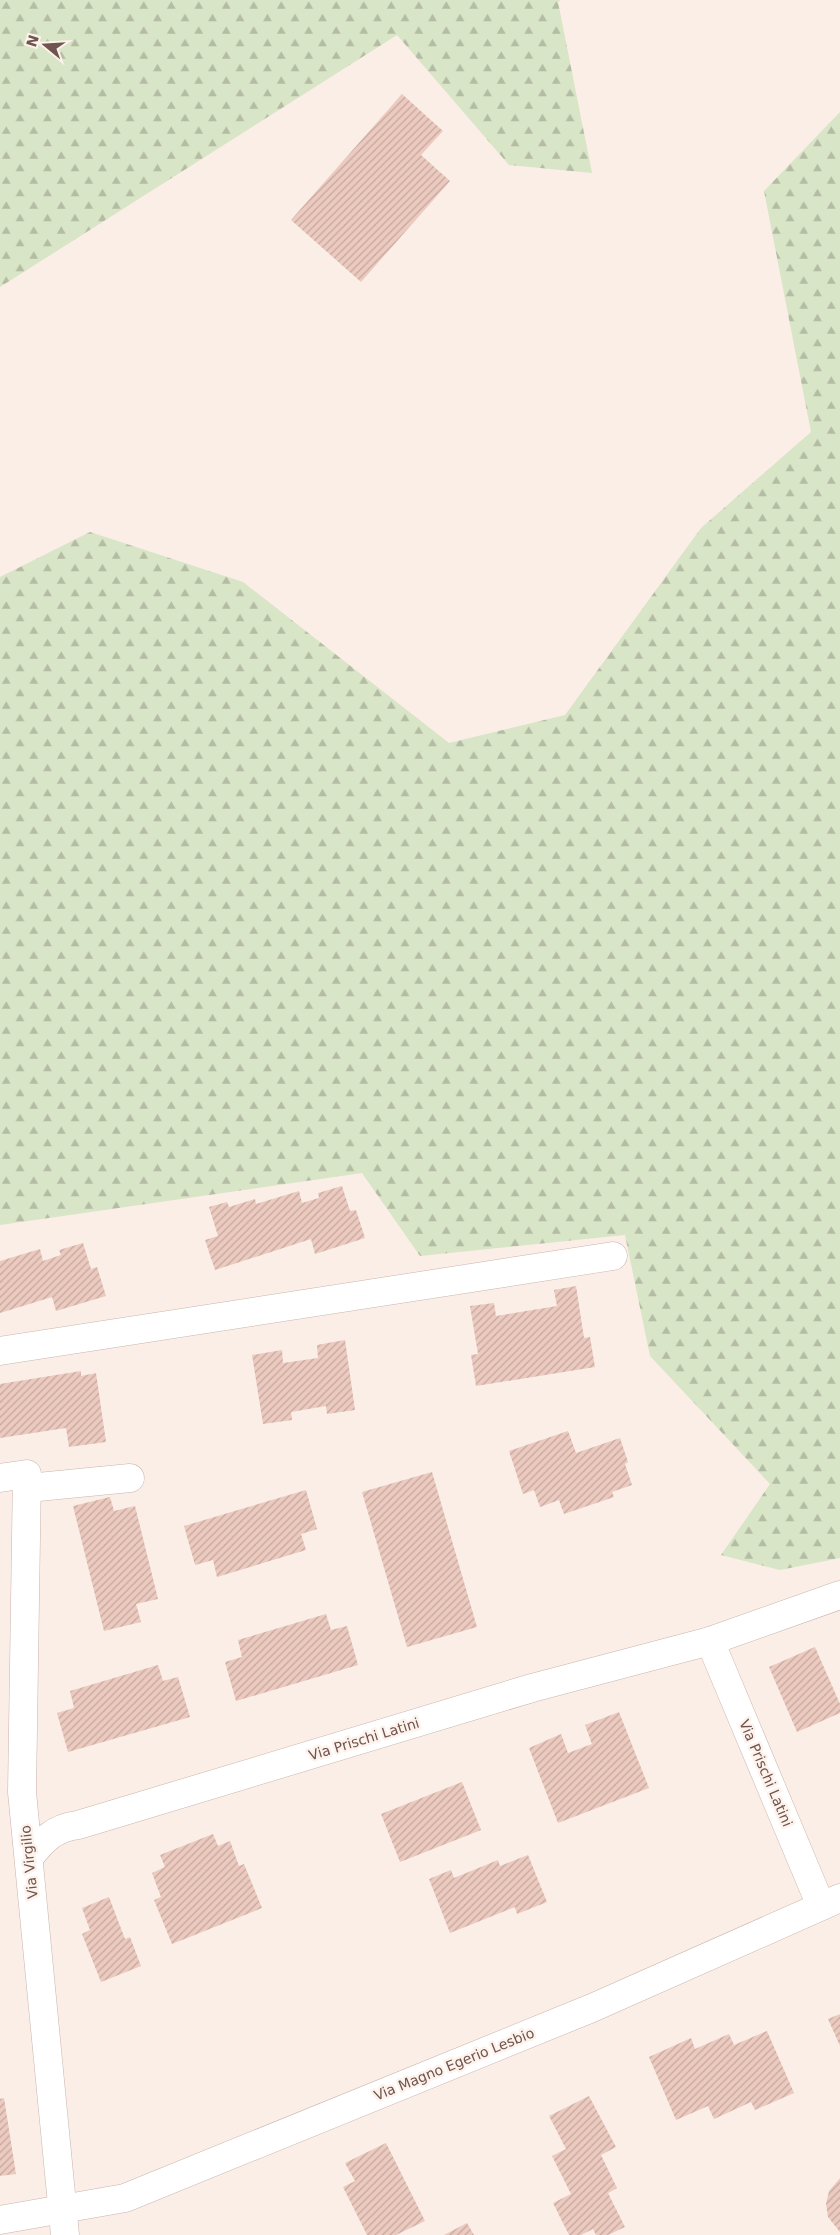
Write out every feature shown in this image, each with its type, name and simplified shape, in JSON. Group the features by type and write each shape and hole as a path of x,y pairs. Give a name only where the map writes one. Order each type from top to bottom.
{"street":[{"path":"0,1351 613,1256"},
{"path":"0,1478 27,1474 28,1488 130,1478"},
{"name":"Via Virgilio","path":"28,1488 22,1792 64,2223"},
{"name":"Via Prischi Latini","path":"29,1858 50,1834 63,1827 87,1822 532,1688 710,1640 840,1595"},
{"name":"Via Prischi Latini","path":"710,1640 831,1902"},
{"name":"Via Magno Egerio Lesbio","path":"0,2220 64,2223 592,2008 831,1902"}],"green space":[{"path":"0,0 561,0 558,2 592,173 509,165 397,35 0,287"},
{"path":"840,112 840,1558 780,1570 721,1555 770,1484 650,1356 625,1235 420,1256 362,1173 0,1225 0,577 90,532 243,582 449,743 565,715 701,528 811,432 764,191"}],"building":[{"path":"402,94 443,131 421,155 450,181 361,282 291,220"},
{"path":"342,1186 350,1211 356,1210 365,1238 315,1254 311,1239 215,1270 205,1240 218,1236 209,1207 227,1202 229,1207 255,1199 256,1204 299,1191 302,1203 319,1198 318,1193"},
{"path":"83,1243 91,1269 97,1267 106,1296 56,1311 52,1297 0,1313 0,1261 40,1249 43,1261 61,1255 59,1250"},
{"path":"576,1286 584,1338 590,1337 595,1367 476,1386 471,1355 478,1354 470,1306 494,1303 496,1316 557,1306 554,1290"},
{"path":"345,1340 355,1410 327,1414 326,1406 291,1412 292,1420 263,1424 252,1355 282,1350 283,1363 318,1358 317,1345"},
{"path":"81,1371 81,1376 96,1373 106,1442 69,1447 66,1428 0,1438 0,1384"},
{"path":"568,1431 576,1453 620,1438 628,1462 625,1464 632,1485 612,1492 614,1497 564,1514 559,1500 540,1507 534,1490 523,1494 509,1451"},
{"path":"432,1472 477,1627 407,1647 362,1492"},
{"path":"306,1490 317,1529 301,1534 306,1550 217,1577 213,1560 195,1565 184,1526"},
{"path":"110,1497 114,1511 135,1506 158,1599 136,1604 141,1622 104,1631 73,1506"},
{"path":"326,1614 331,1630 347,1626 358,1665 236,1701 225,1662 242,1657 238,1640"},
{"path":"815,1647 840,1704 840,1713 797,1732 769,1667"},
{"path":"158,1665 163,1681 178,1677 190,1717 68,1752 57,1713 74,1708 70,1691"},
{"path":"619,1712 649,1788 558,1823 529,1748 561,1734 568,1753 592,1744 585,1725"},
{"path":"462,1782 481,1830 400,1862 381,1814"},
{"path":"213,1834 218,1846 230,1841 239,1866 244,1864 262,1908 172,1944 154,1900 161,1897 152,1873 165,1867 160,1855"},
{"path":"528,1855 547,1902 517,1914 515,1907 450,1933 429,1879 451,1870 454,1878 498,1860 500,1866"},
{"path":"109,1897 125,1939 130,1937 141,1966 101,1982 82,1934 90,1930 82,1908"},
{"path":"840,2014 840,2046 828,2019"},
{"path":"767,2031 794,2093 755,2110 751,2102 714,2119 708,2106 676,2120 649,2057 691,2038 695,2049 729,2034 734,2045"},
{"path":"589,2096 616,2147 601,2155 617,2188 608,2193 625,2227 608,2235 596,2235 593,2229 581,2235 569,2235 553,2203 571,2194 552,2156 566,2149 549,2116"},
{"path":"4,2098 16,2174 0,2176 0,2099"},
{"path":"386,2143 425,2221 396,2235 367,2235 343,2187 355,2181 345,2163"},
{"path":"840,2178 840,2232 828,2217 826,2204 829,2191"},
{"path":"467,2223 474,2235 444,2235"}]}
